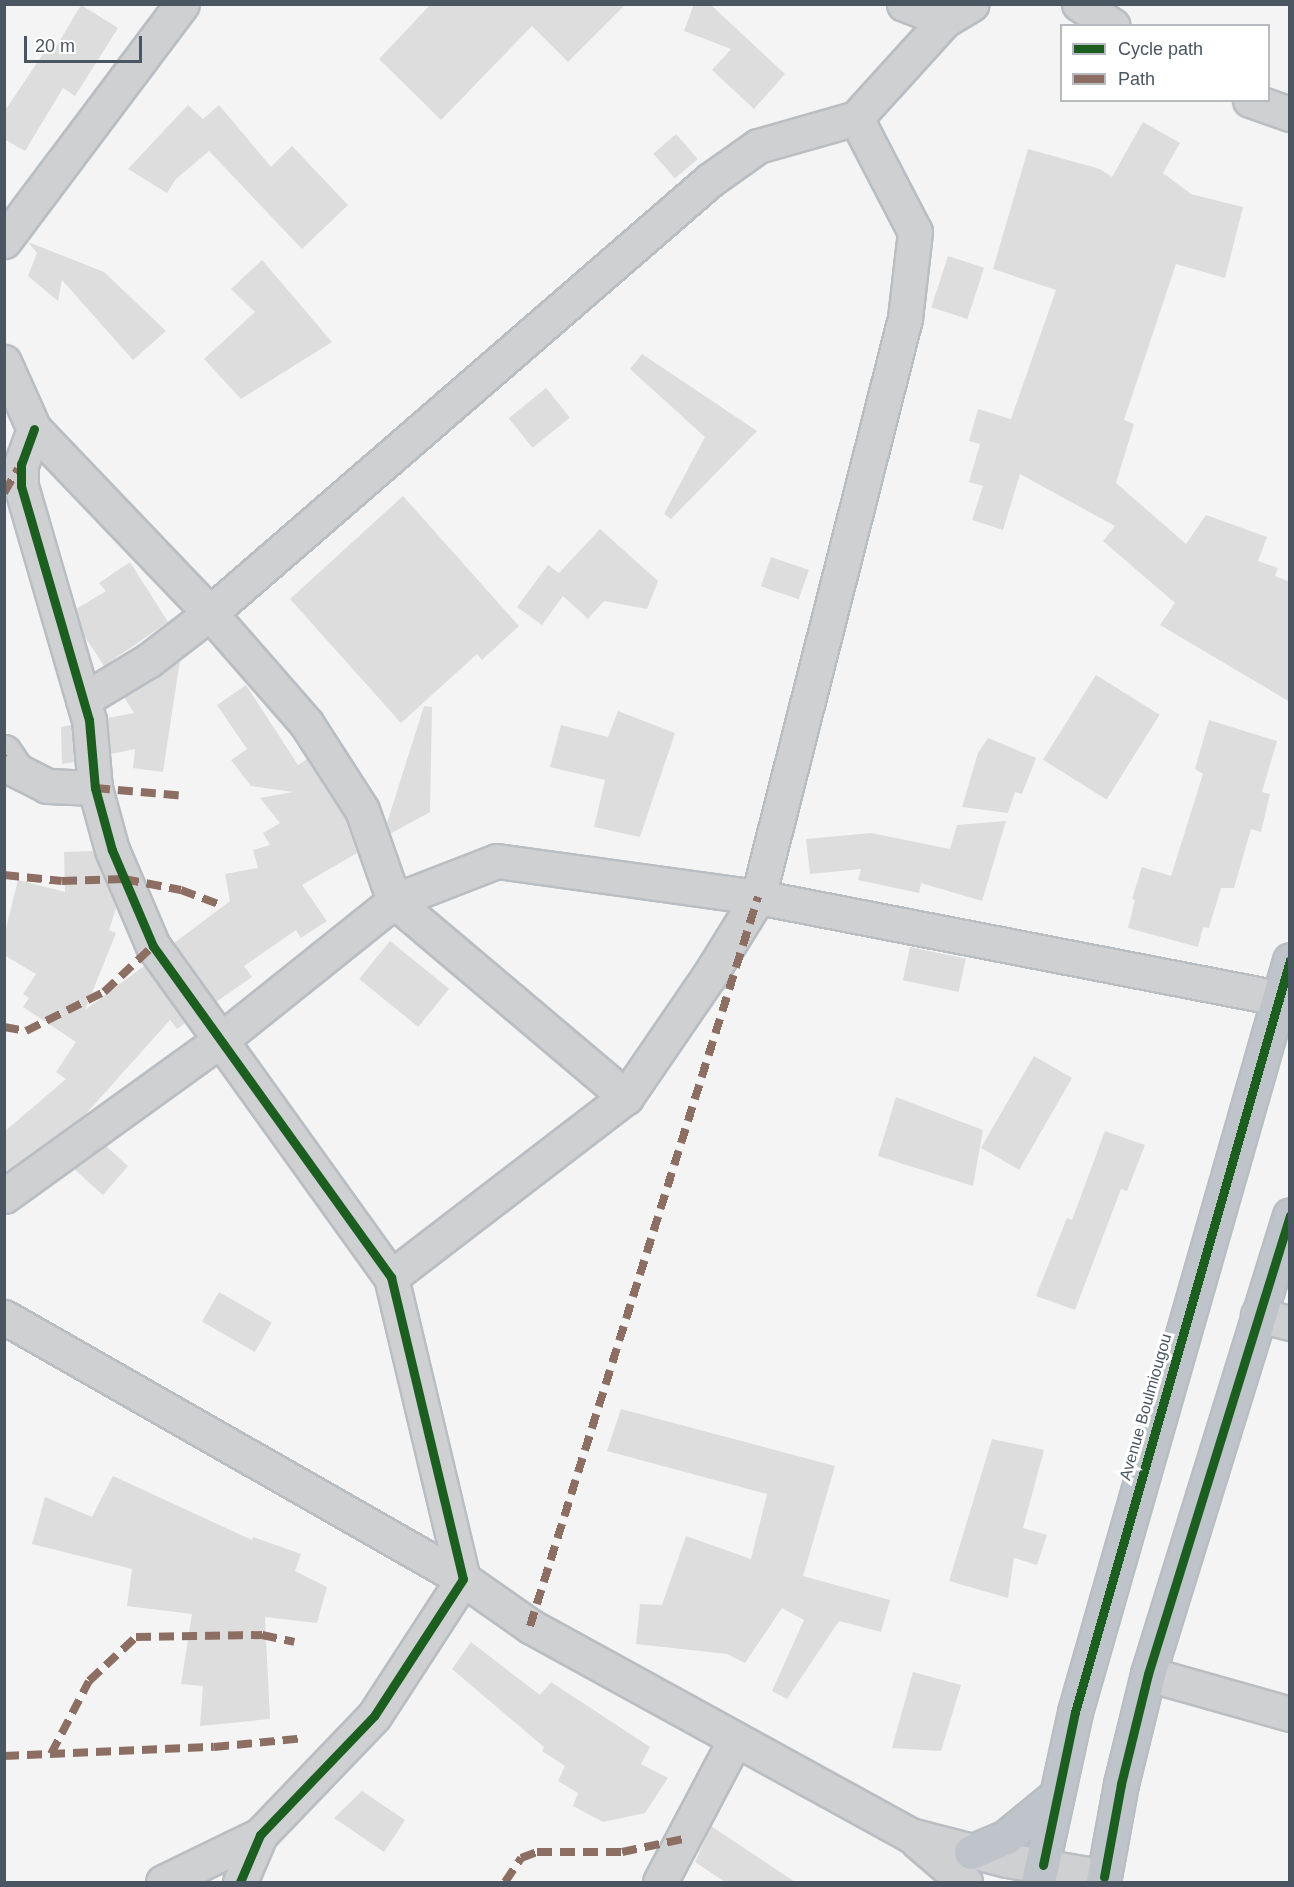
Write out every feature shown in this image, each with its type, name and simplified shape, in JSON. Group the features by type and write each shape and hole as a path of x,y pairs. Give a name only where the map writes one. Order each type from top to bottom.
{"highway":[{"name":"Avenue Boulmiougou","path":"1040,1874 1075,1712 1290,960"},
{"path":"1104,1880 1121,1784 1148,1674 1290,1215"},
{"path":"968,1867 1056,1796"}],"street":[{"path":"4,240 182,4"},
{"path":"904,4 959,12"},
{"path":"1079,4 1110,24"},
{"path":"83,700 149,660 210,613 710,180 758,146 856,118 959,12"},
{"path":"1256,102 1290,114"},
{"path":"391,1277 626,1097 709,976 758,897 905,318 915,232 856,118"},
{"path":"4,362 34,429 210,613 306,723 362,810 394,901 626,1097"},
{"path":"34,429 21,464 21,486 83,700 95,788 112,850 153,946 391,1277 463,1579 374,1716 260,1835 163,1882"},
{"path":"4,752 16,770 47,786 95,788"},
{"path":"4,1196 222,1039 394,901 497,861 758,897 1278,998"},
{"path":"1258,1315 1290,1323"},
{"path":"4,1317 463,1579 531,1626 968,1867 1104,1880"},
{"path":"1148,1674 1290,1714"},
{"path":"660,1882 735,1740"},
{"path":"240,1882 260,1835"}],"building":[{"path":"431,4 626,4 568,62 532,26 441,120 379,59"},
{"path":"694,4 710,4 785,74 754,109 712,70 731,49 684,31"},
{"path":"81,5 118,28 75,96 63,88 25,151 4,139 4,112 49,45 55,49"},
{"path":"188,105 203,119 219,105 271,167 292,146 348,205 302,249 209,151 176,179 167,193 128,169"},
{"path":"1143,122 1180,143 1163,173 1191,194 1243,207 1225,278 1176,264 1124,420 1134,424 1116,483 1186,544 1206,515 1267,537 1258,561 1278,568 1275,576 1290,582 1290,702 1160,625 1175,603 1103,541 1115,526 1020,474 1003,530 972,520 983,486 969,482 980,444 969,441 978,409 1011,419 1056,290 993,269 1028,149 1100,169 1112,177"},
{"path":"676,134 698,159 675,179 653,154"},
{"path":"28,242 104,272 166,331 133,360 62,280 58,301 28,276 37,253"},
{"path":"948,256 984,268 967,319 931,307"},
{"path":"262,260 332,342 241,399 204,359 255,312 231,289"},
{"path":"642,354 757,431 671,519 664,514 705,437 630,369"},
{"path":"546,388 570,418 533,448 509,418"},
{"path":"403,496 519,626 482,660 477,654 401,723 290,599"},
{"path":"600,529 658,581 647,609 604,601 588,619 563,596 542,625 517,607 548,565 559,573"},
{"path":"771,557 809,570 799,599 761,586"},
{"path":"130,562 168,622 104,666 83,634 76,609 106,591 99,583"},
{"path":"180,660 163,772 133,768 135,749 111,754 108,718 134,713 124,697"},
{"path":"1096,675 1160,715 1107,800 1043,760"},
{"path":"246,685 298,765 307,759 345,818 357,853 302,885 327,921 301,938 296,930 244,966 252,977 216,1002 174,943 230,901 225,874 258,868 253,850 270,845 263,833 280,823 260,798 293,792 251,786 231,760 247,749 217,705"},
{"path":"424,706 432,707 430,812 390,834 387,823"},
{"path":"618,711 675,733 640,837 594,827 605,780 550,767 561,725 608,737"},
{"path":"1209,720 1277,741 1262,792 1270,794 1261,832 1251,829 1234,888 1221,888 1209,928 1203,927 1198,947 1128,928 1135,900 1132,899 1142,867 1171,876 1203,774 1195,769"},
{"path":"71,725 74,762 62,764 61,727"},
{"path":"988,738 1036,758 1022,794 1015,792 1008,813 962,807 978,753"},
{"path":"1006,821 982,901 921,883 919,893 858,880 861,869 810,874 806,839 871,833 950,849 957,825"},
{"path":"93,851 116,908 109,930 116,933 85,1010 144,966 185,1023 177,1029 170,1020 84,1116 4,1173 4,1132 66,1079 56,1072 76,1042 23,1007 29,998 23,994 36,974 4,955 4,936 18,880 65,892 64,852"},
{"path":"390,941 449,989 418,1027 359,979"},
{"path":"910,947 966,959 959,992 903,980"},
{"path":"1034,1056 1072,1078 1019,1170 981,1148"},
{"path":"896,1097 983,1130 973,1186 878,1156"},
{"path":"1105,1131 1145,1145 1127,1191 1121,1189 1075,1310 1036,1296 1067,1218 1072,1220"},
{"path":"106,1146 128,1166 103,1195 74,1169"},
{"path":"219,1292 272,1322 255,1352 202,1321"},
{"path":"621,1409 835,1466 803,1576 890,1600 881,1632 839,1621 787,1699 772,1691 804,1620 782,1608 745,1663 727,1654 636,1644 640,1604 662,1605 686,1536 751,1559 767,1494 607,1451"},
{"path":"992,1439 1044,1450 1023,1528 1047,1535 1037,1565 1014,1558 1008,1598 949,1581"},
{"path":"113,1476 252,1540 253,1537 301,1554 295,1571 327,1587 317,1623 265,1617 270,1719 200,1726 203,1686 181,1684 192,1614 127,1606 132,1569 32,1544 45,1497 92,1517"},
{"path":"471,1642 540,1695 551,1682 650,1747 641,1764 668,1778 645,1813 603,1822 573,1806 578,1793 558,1781 565,1766 542,1751 544,1747 452,1669"},
{"path":"913,1672 961,1685 941,1751 892,1748"},
{"path":"362,1791 405,1820 384,1852 334,1818"},
{"path":"711,1826 795,1882 725,1882 695,1862"}],"marked path":[{"path":"4,493 18,469"},
{"path":"95,788 186,796"},
{"path":"4,875 62,881 124,879 181,890 221,905"},
{"path":"530,1626 758,897"},
{"path":"4,1027 26,1031 104,992 153,946"},
{"path":"51,1754 89,1681 136,1637 262,1635 294,1642"},
{"path":"4,1756 214,1747 305,1738"},
{"path":"505,1882 521,1858 537,1852 622,1852 683,1839"}],"cycle path":[{"path":"34,429 21,464 21,486 89,720 95,788 112,850 153,946 391,1277 463,1579 374,1716 260,1835 240,1882"},
{"path":"1043,1865 1075,1712 1290,960"},
{"path":"1104,1877 1121,1784 1148,1674 1290,1215"}]}
